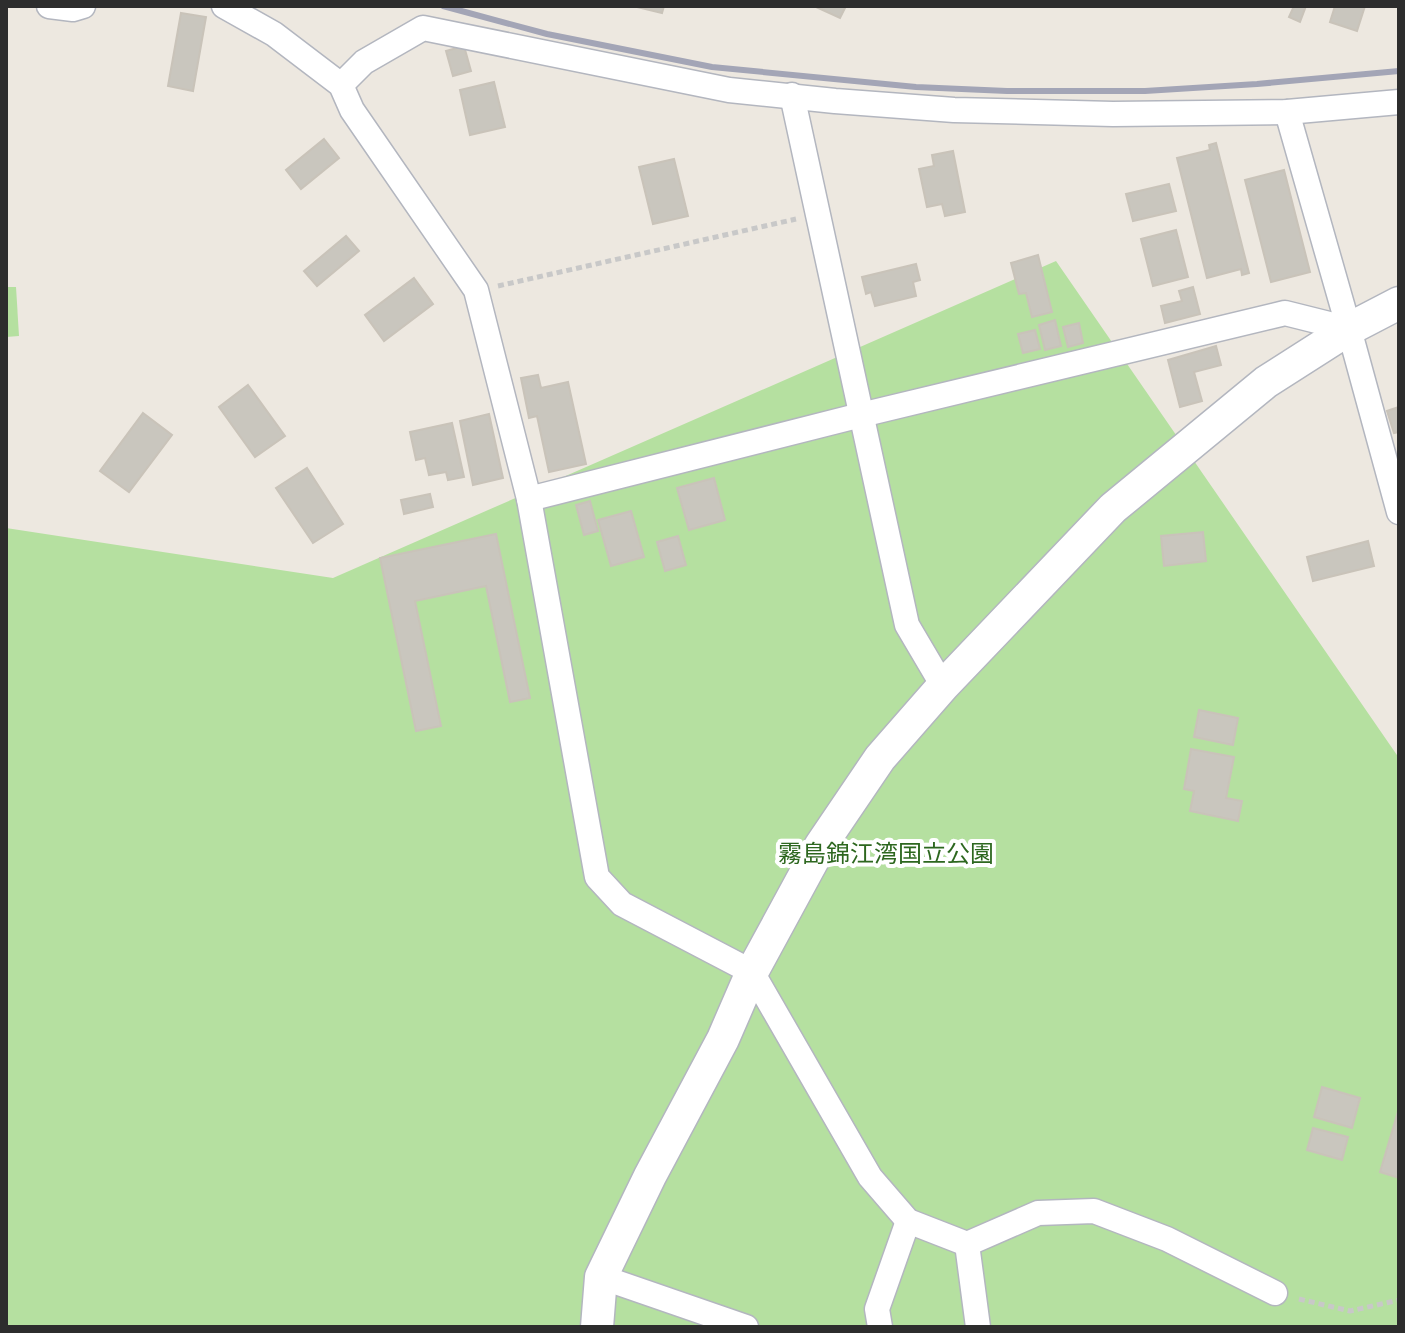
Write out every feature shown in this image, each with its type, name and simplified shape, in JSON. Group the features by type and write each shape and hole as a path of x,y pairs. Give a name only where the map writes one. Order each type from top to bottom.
{"street":[{"path":"49,6 73,9 83,6"},
{"path":"224,6 274,34 341,85 352,110 476,290 529,499 597,877 622,904 752,972 870,1177 908,1221 967,1244 1038,1213 1094,1211 1167,1239 1275,1293"},
{"path":"341,85 364,62 423,28 729,90 835,101 954,110 1113,114 1287,112 1399,102"},
{"path":"792,95 907,625 943,686"},
{"path":"1287,112 1399,512"},
{"path":"597,1327 601,1277 650,1176 723,1039 752,972 821,845 880,758 943,686 1113,508 1266,382 1349,329 1399,303"},
{"path":"529,499 1285,313 1349,329"},
{"path":"880,1327 877,1309 908,1221"},
{"path":"967,1244 978,1327"},
{"path":"601,1277 746,1327"}],"path":[{"path":"476,290 817,214"},
{"path":"1275,1293 1350,1311 1399,1300"}],"green space":[{"name":"霧島錦江湾国立公園","path":"1056,261 1399,758 1399,1327 6,1327 6,528 333,578"},
{"path":"6,287 16,287 19,336 6,337"}],"building":[{"path":"633,6 664,6 662,13"},
{"path":"814,6 846,6 840,18"},
{"path":"1294,6 1306,6 1300,22 1289,17"},
{"path":"1335,6 1365,6 1357,31 1330,22"},
{"path":"181,13 206,17 193,91 168,86"},
{"path":"464,46 471,71 453,76 446,51"},
{"path":"494,82 505,127 470,135 460,90"},
{"path":"324,139 339,158 301,189 286,170"},
{"path":"1216,143 1249,273 1242,275 1241,269 1207,278 1177,158 1210,150 1209,145"},
{"path":"953,151 965,212 945,216 942,204 927,207 919,169 934,166 932,155"},
{"path":"674,159 688,216 653,224 639,167"},
{"path":"1284,170 1310,272 1271,282 1245,180"},
{"path":"1169,184 1176,211 1133,221 1126,194"},
{"path":"1176,230 1188,277 1153,286 1141,239"},
{"path":"346,236 359,251 317,286 304,271"},
{"path":"1038,255 1052,312 1032,317 1026,293 1019,294 1011,263"},
{"path":"916,264 920,280 913,282 916,296 875,306 871,292 866,294 862,277"},
{"path":"414,278 433,304 384,341 365,315"},
{"path":"1193,287 1200,314 1165,323 1161,306 1182,301 1179,291"},
{"path":"1055,320 1061,346 1045,350 1039,325"},
{"path":"1079,323 1083,343 1068,347 1063,327"},
{"path":"1035,330 1040,349 1023,353 1018,334"},
{"path":"1216,346 1221,365 1194,372 1202,401 1180,407 1168,360"},
{"path":"538,375 541,388 568,382 586,464 549,472 537,416 529,418 521,378"},
{"path":"248,385 285,436 255,457 219,407"},
{"path":"1399,407 1399,432 1394,433 1387,411"},
{"path":"143,413 172,435 129,492 100,471"},
{"path":"489,414 503,478 473,485 460,421"},
{"path":"452,423 464,477 448,480 446,472 429,475 425,458 416,460 410,432"},
{"path":"307,468 343,524 313,543 276,488"},
{"path":"714,478 725,520 689,530 677,488"},
{"path":"430,494 433,507 404,514 401,500"},
{"path":"590,501 598,531 584,535 576,505"},
{"path":"631,511 644,557 611,566 598,520"},
{"path":"1203,532 1206,561 1164,566 1161,536"},
{"path":"496,534 530,698 510,702 486,586 415,601 441,726 416,731 380,558"},
{"path":"678,536 686,565 665,571 657,542"},
{"path":"1368,541 1374,566 1313,581 1307,557"},
{"path":"1199,710 1238,718 1233,745 1194,737"},
{"path":"1191,749 1234,757 1226,798 1242,801 1238,821 1190,811 1194,791 1184,789"},
{"path":"1322,1087 1360,1098 1352,1128 1314,1117"},
{"path":"1399,1108 1399,1178 1380,1172"},
{"path":"1313,1128 1348,1137 1342,1160 1307,1150"}],"railway":[{"path":"443,6 547,34 712,67 916,87 1007,91 1145,91 1399,71"}]}
